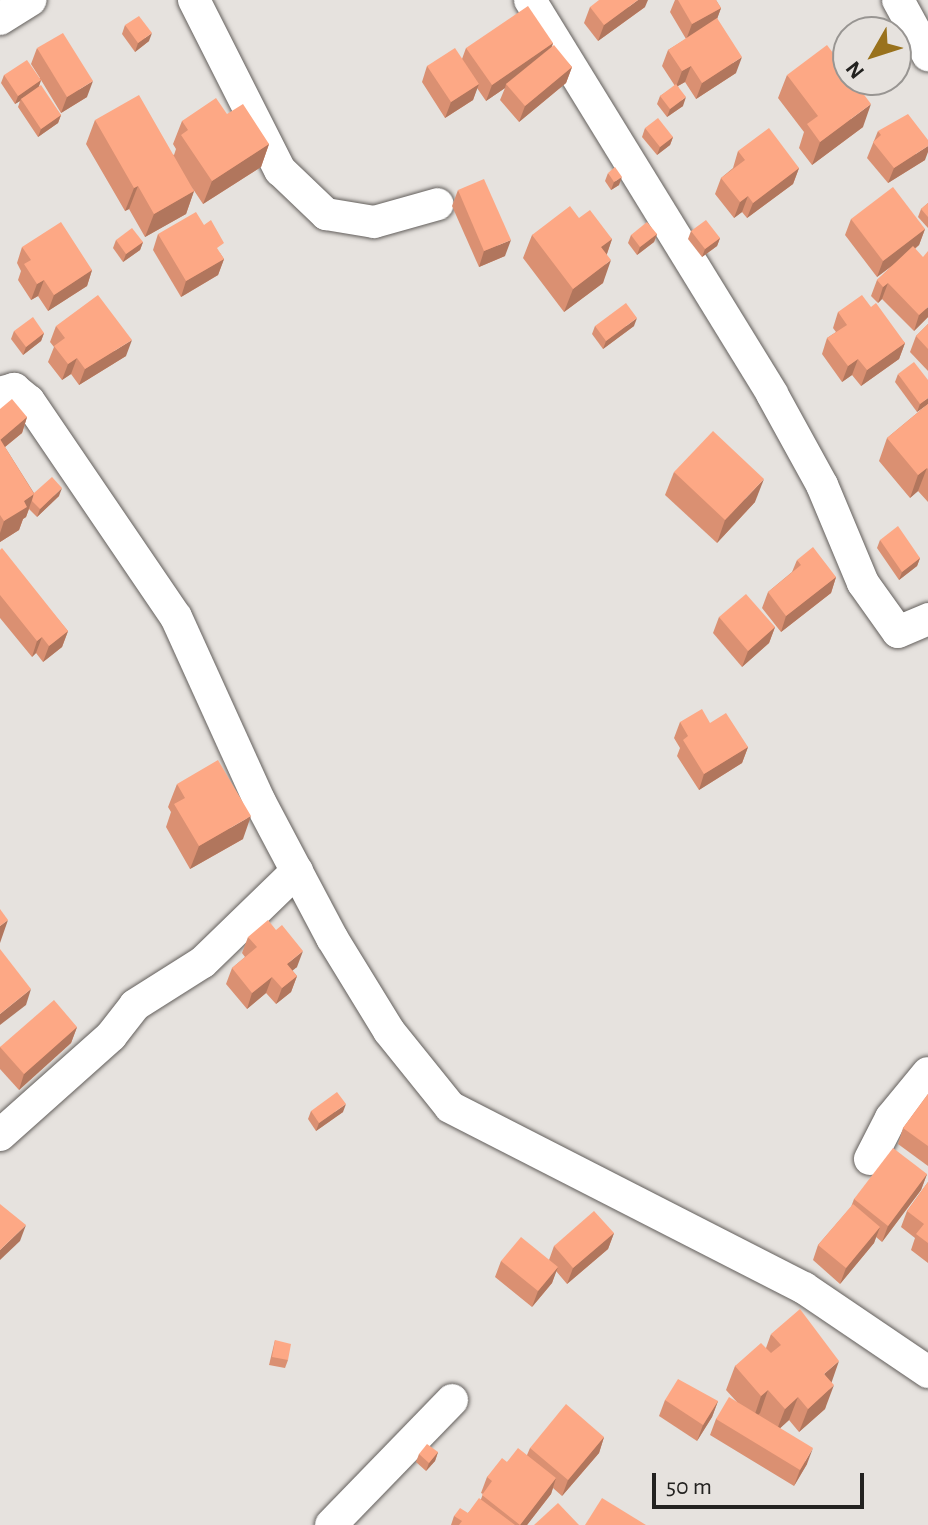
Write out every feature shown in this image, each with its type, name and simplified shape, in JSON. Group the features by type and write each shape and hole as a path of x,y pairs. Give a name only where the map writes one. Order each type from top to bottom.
{"street":[{"path":"0,19 31,0"},
{"path":"194,0 280,170 326,214 374,222 438,204"},
{"path":"530,0 772,394 822,485 863,583 898,632 928,619"},
{"path":"898,0 928,55"},
{"path":"0,393 14,389 29,401 176,617 297,871 389,1031 450,1107 804,1288 928,1372"},
{"path":"0,1135 111,1036 135,1005 203,962 297,871"},
{"path":"870,1159 891,1118 928,1073"},
{"path":"331,1525 452,1400"}],"building":[{"path":"599,0 638,0 604,25 590,7"},
{"path":"678,0 716,0 721,8 692,24"},
{"path":"528,6 553,43 492,85 466,48"},
{"path":"139,16 152,33 138,43 125,25"},
{"path":"717,18 742,57 702,83 691,66 682,71 668,50"},
{"path":"63,33 93,81 67,97 37,48"},
{"path":"554,45 572,67 525,106 506,84"},
{"path":"827,45 832,52 832,96 865,96 871,104 820,142 807,124 818,116 787,75"},
{"path":"455,48 479,84 451,102 427,66"},
{"path":"27,60 41,80 18,96 4,75"},
{"path":"676,84 686,97 670,109 660,96"},
{"path":"41,85 61,115 41,129 21,99"},
{"path":"139,95 194,191 154,214 138,186 134,188 95,120"},
{"path":"216,98 227,114 243,104 269,144 212,181 181,135 188,130 182,121"},
{"path":"908,114 928,140 928,146 894,168 873,142 881,135 878,131"},
{"path":"658,118 673,137 660,147 645,128"},
{"path":"769,128 799,168 753,203 748,196 740,202 721,178 745,160 738,151"},
{"path":"615,167 622,177 614,182 608,173"},
{"path":"484,179 511,240 484,251 458,190"},
{"path":"893,187 925,229 883,261 851,219"},
{"path":"928,203 928,217 921,209"},
{"path":"570,206 579,218 590,210 612,239 601,247 611,260 573,289 532,235"},
{"path":"196,212 204,225 211,220 224,243 217,248 224,259 186,281 158,234"},
{"path":"706,220 720,238 705,249 691,231"},
{"path":"61,222 92,270 54,295 44,280 37,284 24,264 31,260 22,247"},
{"path":"647,222 657,234 640,247 631,235"},
{"path":"132,228 143,242 126,254 116,240"},
{"path":"913,246 923,257 928,251 928,307 919,315 888,283 883,287 877,280"},
{"path":"98,295 132,340 85,369 77,358 68,364 54,346 65,338 56,326"},
{"path":"862,295 871,307 876,303 905,343 867,370 858,359 848,366 827,338 847,325 838,312"},
{"path":"626,303 637,318 606,341 595,326"},
{"path":"33,317 44,333 26,347 14,331"},
{"path":"928,324 928,349 916,336"},
{"path":"914,362 928,380 928,398 920,404 898,374"},
{"path":"12,399 27,417 0,440 0,409"},
{"path":"928,404 928,469 918,475 887,438"},
{"path":"713,431 764,479 725,520 674,472"},
{"path":"0,439 34,494 24,501 27,507 4,521 0,515"},
{"path":"52,477 62,488 40,509 32,501 34,493"},
{"path":"898,526 920,558 902,572 880,540"},
{"path":"813,547 836,577 786,616 768,592 801,565 797,560"},
{"path":"2,548 68,631 49,646 42,637 37,641 0,595"},
{"path":"746,594 775,627 748,651 719,617"},
{"path":"702,709 710,723 726,713 748,747 704,774 683,740 688,736 680,722"},
{"path":"218,760 251,816 199,846 174,804 185,798 177,784"},
{"path":"0,909 8,920 0,926"},
{"path":"268,920 276,930 282,925 303,951 287,964 297,976 282,988 272,977 252,993 232,968 257,947 248,937"},
{"path":"0,949 31,989 0,1014"},
{"path":"54,1000 77,1027 24,1074 0,1047"},
{"path":"337,1092 346,1104 319,1123 311,1111"},
{"path":"928,1094 928,1146 903,1128"},
{"path":"893,1148 927,1174 888,1226 854,1199"},
{"path":"928,1182 928,1243 916,1234 924,1224 907,1211"},
{"path":"0,1204 26,1225 0,1250"},
{"path":"853,1204 880,1227 846,1268 818,1245"},
{"path":"594,1211 614,1233 573,1268 554,1246"},
{"path":"521,1237 558,1267 538,1291 501,1261"},
{"path":"800,1309 839,1361 824,1374 834,1385 808,1409 798,1397 785,1409 768,1390 761,1396 735,1366 761,1343 771,1353 781,1345 771,1334"},
{"path":"275,1340 291,1344 288,1360 272,1357"},
{"path":"678,1379 718,1401 703,1425 665,1400"},
{"path":"729,1397 813,1448 800,1470 716,1419"},
{"path":"566,1404 604,1437 568,1480 530,1448"},
{"path":"427,1444 438,1452 429,1463 419,1454"},
{"path":"518,1448 556,1478 520,1525 482,1495 492,1481 487,1477 502,1458 507,1462"},
{"path":"479,1498 515,1525 459,1525 462,1521 454,1516 460,1508 468,1513"},
{"path":"602,1498 646,1525 585,1525"},
{"path":"558,1503 579,1525 534,1525"}]}
